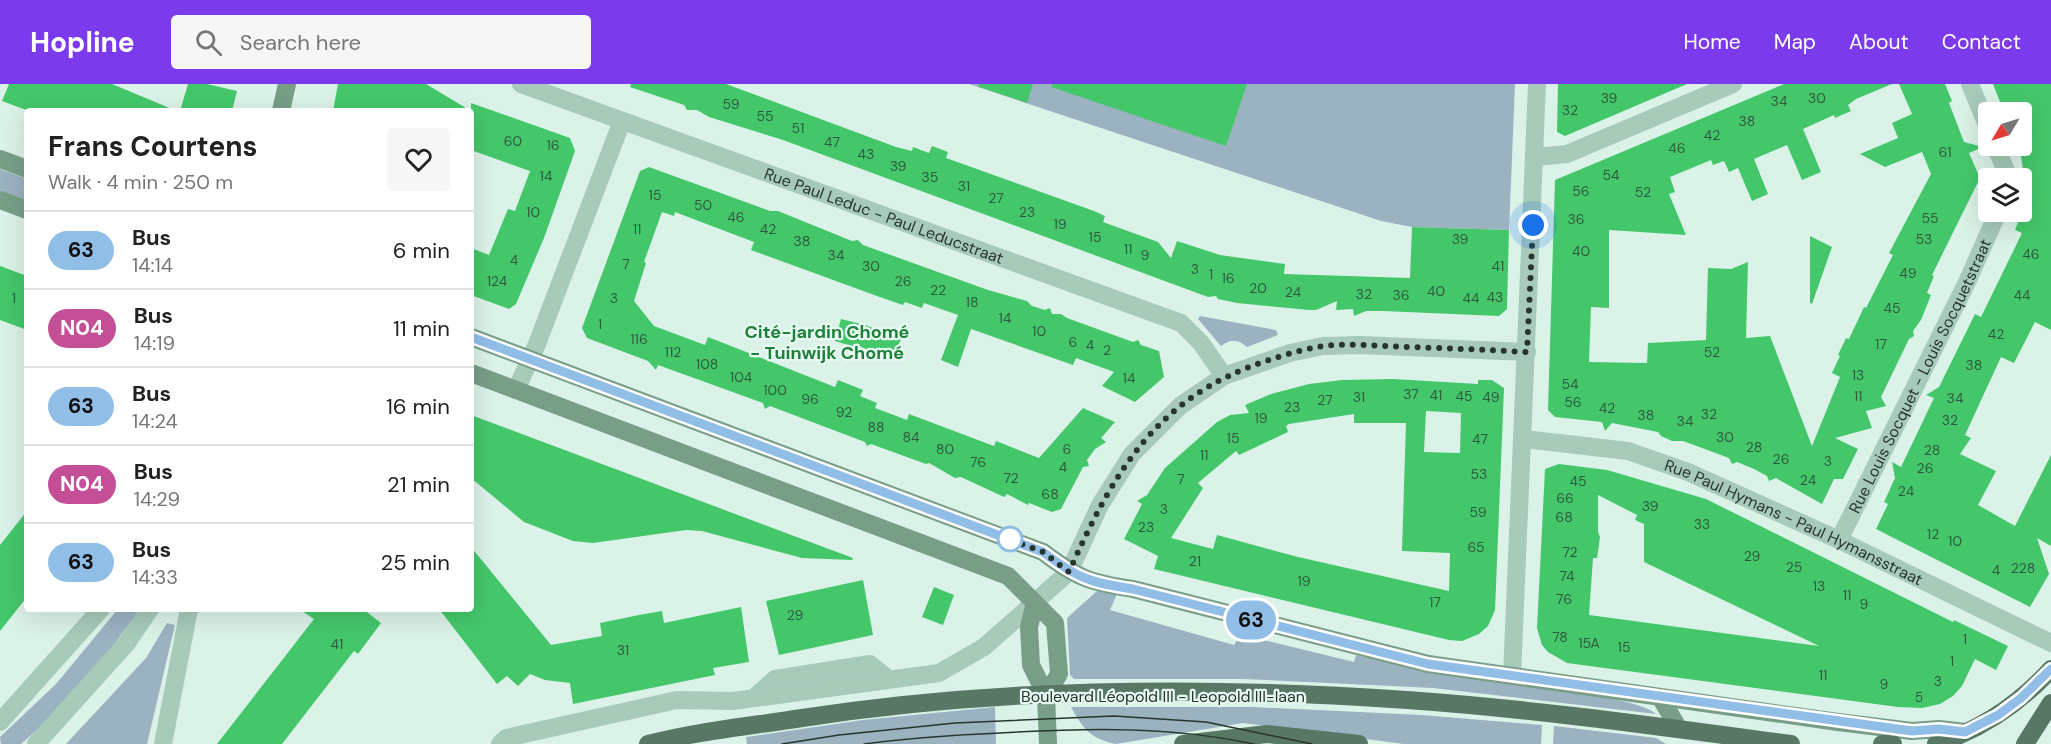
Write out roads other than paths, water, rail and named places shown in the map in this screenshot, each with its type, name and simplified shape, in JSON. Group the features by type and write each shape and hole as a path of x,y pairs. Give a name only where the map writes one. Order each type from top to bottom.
{"main road":[{"path":"1936,744 1998,715 2021,698 2051,669"},
{"name":"Boulevard Léopold III - Leopold III-laan","path":"648,744 864,709 934,701 1046,695 1259,693 1407,700 1682,736 1791,744"},
{"path":"2025,744 2051,703"},
{"path":"1183,744 1267,734 1359,744"},
{"path":"1882,744 1893,744"}],"street":[{"path":"282,108 287,84"},
{"name":"Rue Paul Leduc - Paul Leducstraat","path":"521,84 1181,323 1201,343 1224,376"},
{"path":"1512,676 1536,157 1537,84"},
{"path":"1536,157 1567,154 1733,84"},
{"path":"1970,84 1978,103"},
{"path":"516,390 530,360 622,121"},
{"path":"0,159 24,168"},
{"path":"0,200 24,209"},
{"name":"Rue Louis Socquet - Louis Socquetstraat","path":"1839,540 1968,280 1994,222"},
{"path":"474,338 1043,552 1069,572 1095,584 1133,589 1428,664 1902,730 1965,732"},
{"path":"500,744 506,738 677,700 733,701 756,696 939,673 984,647 1069,572 1100,505 1132,454 1180,406 1224,376 1290,353 1323,346 1361,345 1527,352"},
{"path":"474,374 1008,576 1055,623 1059,674 1046,695"},
{"name":"Rue Paul Hymans - Paul Hymansstraat","path":"1524,439 1628,451 1688,472 1839,540 2051,643"},
{"path":"1035,603 1029,627 1031,665 1046,695 1048,744"},
{"path":"0,722 98,612"},
{"path":"36,744 127,643 148,612"},
{"path":"163,744 188,612"},
{"path":"1660,697 1682,736"}],"tram line":[{"path":"782,744 839,735 955,723 1114,716 1206,722 1312,744"},
{"path":"864,744 949,736 1096,730 1159,731 1254,744"}],"district":[{"name":"Cité-jardin Chomé - Tuinwijk Chomé","path":"827,342"}]}
